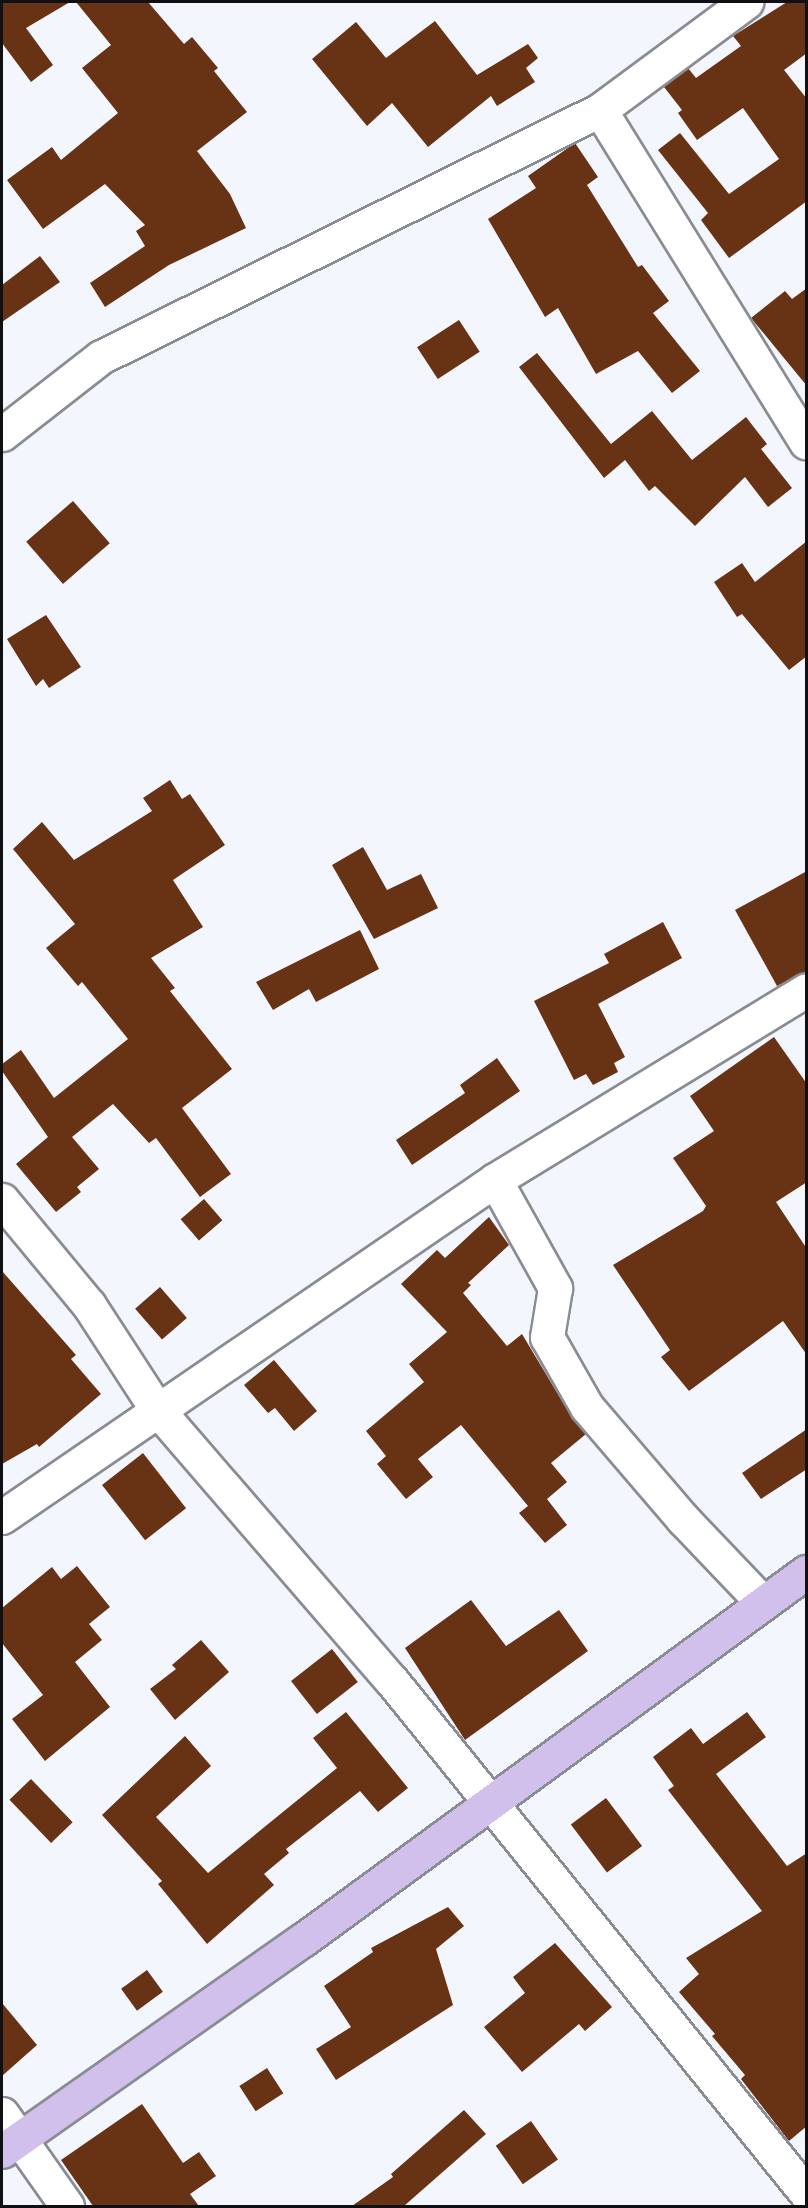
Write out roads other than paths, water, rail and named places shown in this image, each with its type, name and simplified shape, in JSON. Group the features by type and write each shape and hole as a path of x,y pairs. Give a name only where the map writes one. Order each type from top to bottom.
{"main road":[{"path":"7,2135 488,1804 807,1572"}],"street":[{"path":"2,434 101,357 600,110 746,2"},
{"path":"600,110 807,442"},
{"path":"2,1517 156,1408 495,1180 807,990"},
{"path":"495,1180 555,1288 548,1337 587,1407 683,1519 763,1603"},
{"path":"2,1200 89,1305 156,1408 392,1681 488,1804 629,1970 807,2193"},
{"path":"7,2135 67,2206"}]}
